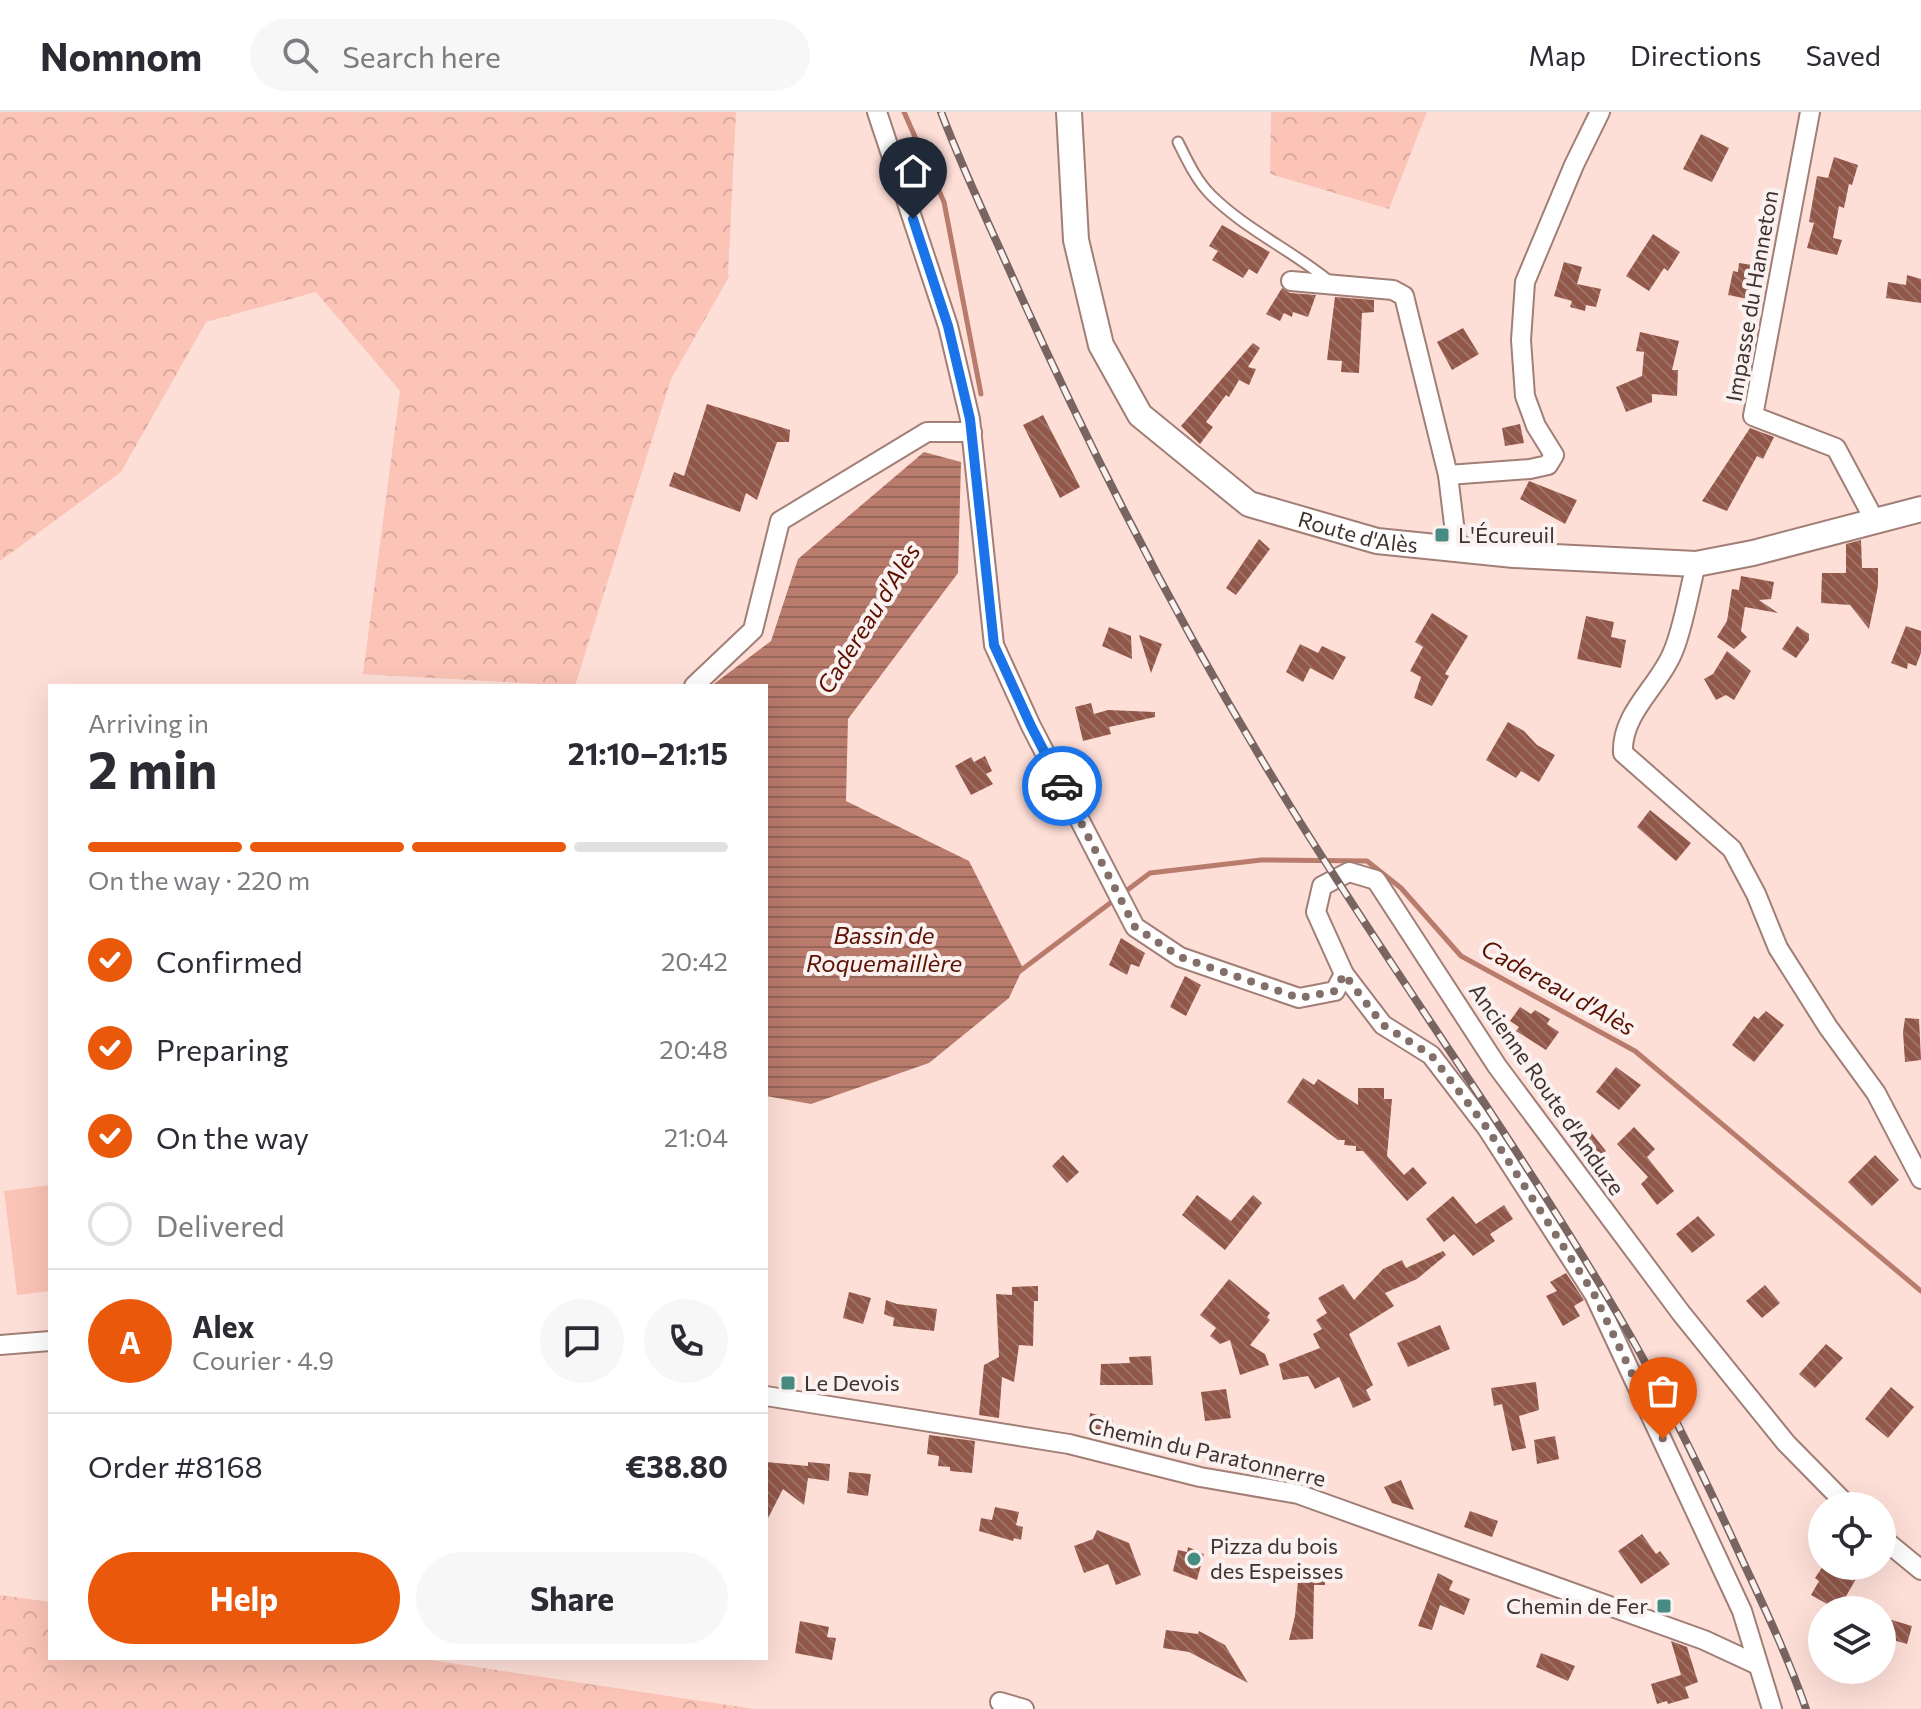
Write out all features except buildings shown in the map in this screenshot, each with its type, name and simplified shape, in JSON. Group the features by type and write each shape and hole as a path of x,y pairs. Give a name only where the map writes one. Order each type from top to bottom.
{"main road":[{"name":"Route d'Alès","path":"1069,112 1076,240 1101,345 1140,415 1249,504 1377,541 1514,555 1696,564 1753,553 1921,509"}],"street":[{"path":"877,112 948,326 972,432 994,645 1031,726 1135,927 1180,957 1299,998 1335,991 1344,974"},
{"path":"1448,475 1530,469 1548,465 1554,455 1536,426 1525,396 1521,340 1525,282 1600,112"},
{"name":"Impasse du Hanneton","path":"1810,112 1753,416 1836,448 1875,521"},
{"path":"1291,281 1393,290 1404,296 1448,475 1457,549"},
{"path":"696,684 753,630 780,521 927,432 972,432"},
{"path":"1696,564 1672,655 1646,693 1622,739 1623,753 1732,849 1756,894 1778,948 1828,1027 1876,1093 1921,1179"},
{"name":"Ancienne Route d'Anduze","path":"1758,1665 1742,1611 1594,1294 1487,1128 1431,1055 1383,1025 1344,974 1316,912 1322,886 1349,872 1376,880 1497,1066 1652,1275 1768,1423 1835,1492"},
{"path":"0,1345 48,1341"},
{"name":"Chemin du Paratonnerre","path":"768,1396 1069,1444 1200,1477 1298,1494 1704,1640 1758,1665"},
{"path":"1896,1549 1921,1570"},
{"path":"1758,1665 1772,1709"},
{"path":"1000,1702 1024,1709"}],"lane":[{"path":"1178,142 1194,174 1210,195 1334,285"}],"green space":[{"path":"0,112 736,112 730,275 671,379 576,684 363,674 400,391 316,292 206,322 121,472 0,561"},
{"path":"1271,112 1427,112 1389,209 1270,174"},
{"path":"48,1185 48,1291 17,1295 4,1191"},
{"path":"0,1595 48,1602 48,1660 431,1660 754,1709 0,1709"}],"water":[{"name":"Bassin de Roquemaillère","path":"924,452 961,462 958,573 848,719 846,801 969,861 1023,968 1009,998 929,1063 811,1104 768,1096 768,684 714,684 771,641 798,559"}],"waterway":[{"name":"Cadereau d'Alès","path":"904,112 944,202 981,394"},
{"name":"Cadereau d'Alès","path":"1020,971 1150,873 1261,860 1367,861 1401,888 1461,956 1635,1051 1921,1291"}],"railway":[{"path":"941,112 1051,361 1181,619 1290,806 1549,1202 1631,1337 1718,1508 1806,1709"}],"way so far":[{"path":"1062,786 1135,927 1180,957 1299,998 1335,991 1344,974 1383,1025 1431,1055 1487,1128 1594,1294 1663,1439"}],"place":[{"name":"L'Écureuil","path":"1442,535"},
{"name":"Le Devois","path":"788,1383"},
{"name":"Pizza du bois des Espeisses","path":"1194,1559"},
{"name":"Chemin de Fer","path":"1664,1606"}],"route":[{"path":"913,219 948,326 970,419 994,645 1062,786"}]}
